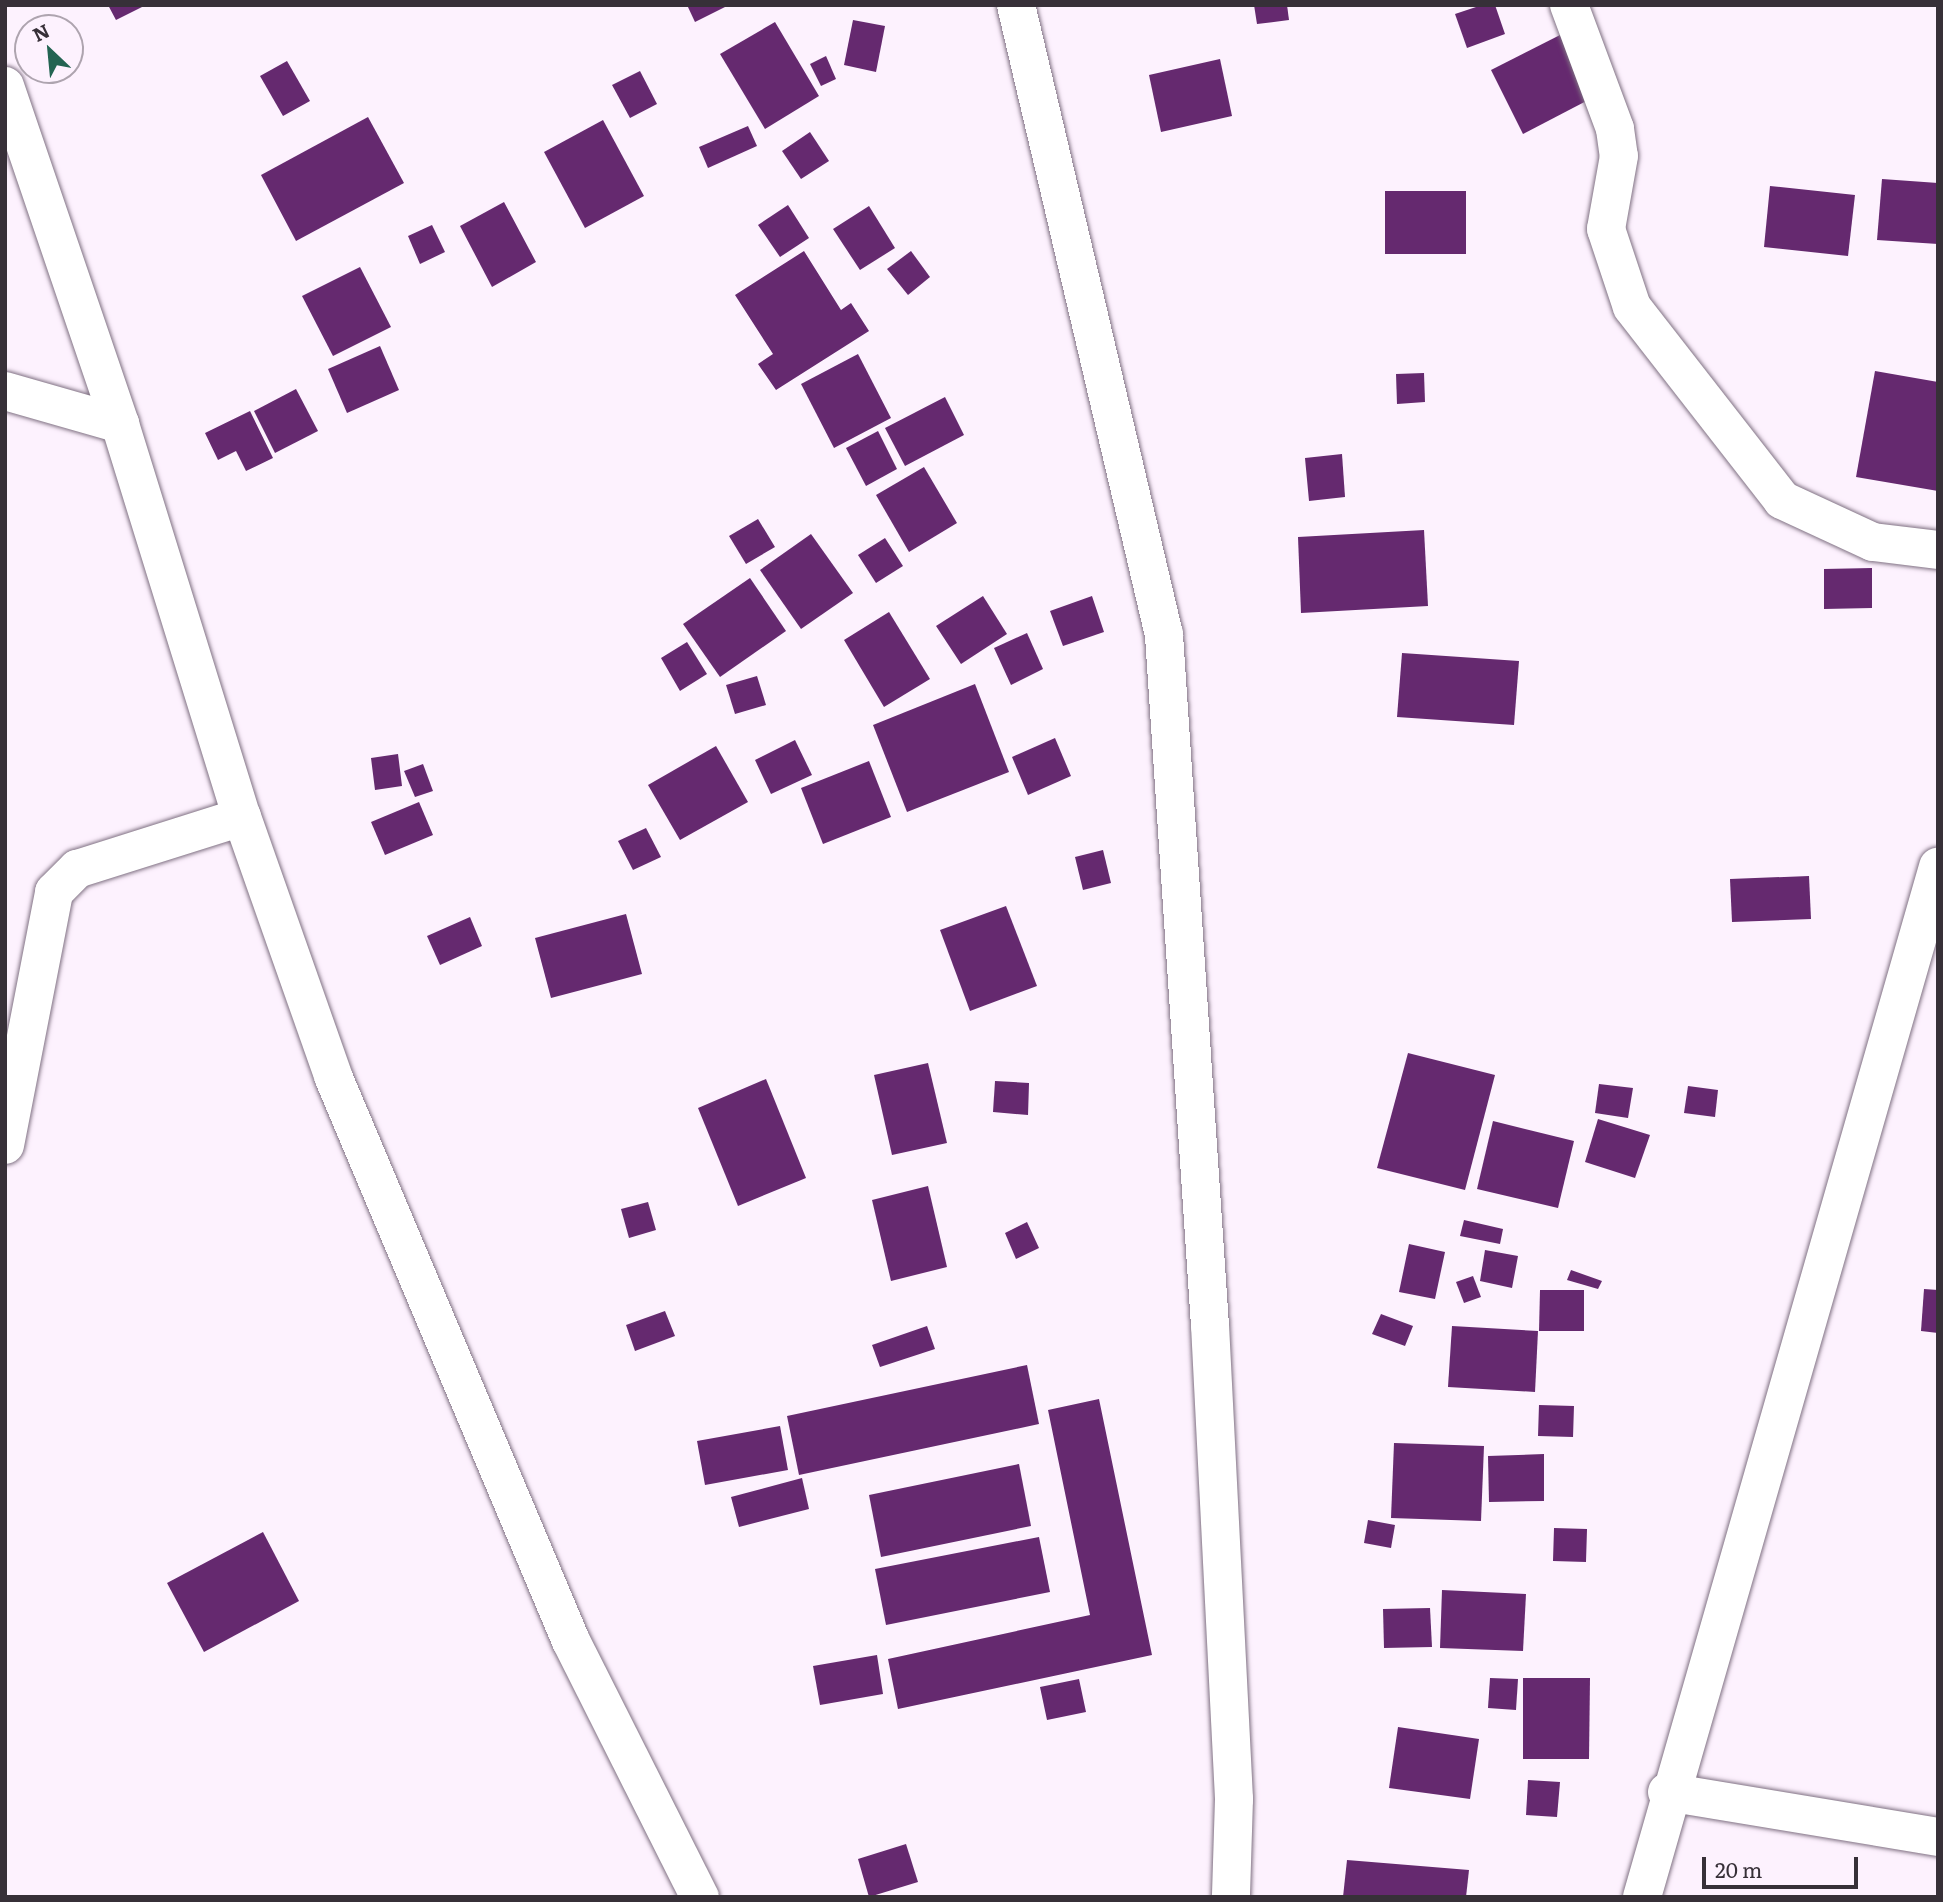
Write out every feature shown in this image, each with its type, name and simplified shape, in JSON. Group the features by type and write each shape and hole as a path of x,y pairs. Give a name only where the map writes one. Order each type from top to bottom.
{"street":[{"path":"1016,5 1164,635 1208,1284 1234,1799 1231,1897"},
{"path":"1569,5 1615,129 1619,156 1606,229 1632,307 1782,500 1873,542 1938,550"},
{"path":"5,86 120,424 242,817 332,1076 571,1641 700,1897"},
{"path":"5,391 120,424"},
{"path":"5,1145 54,892 77,869 242,817"},
{"path":"1642,1897 1667,1792 1938,867"},
{"path":"1667,1792 1938,1837"}],"building":[{"path":"108,5 146,5 116,20"},
{"path":"687,5 729,5 695,22"},
{"path":"1254,5 1287,5 1289,20 1257,24"},
{"path":"1482,5 1495,5 1505,34 1467,48 1455,14"},
{"path":"853,20 885,26 876,72 844,65"},
{"path":"775,22 819,96 765,129 720,54"},
{"path":"1562,34 1594,97 1523,134 1491,70"},
{"path":"826,56 836,79 821,86 810,64"},
{"path":"1220,59 1232,116 1161,132 1149,75"},
{"path":"287,61 310,101 283,116 260,76"},
{"path":"640,71 657,104 630,118 612,85"},
{"path":"368,117 404,183 296,241 261,175"},
{"path":"603,120 644,196 585,228 544,152"},
{"path":"748,126 757,146 708,168 699,147"},
{"path":"810,132 829,161 801,179 782,151"},
{"path":"1882,179 1938,183 1938,244 1877,240"},
{"path":"1770,186 1855,195 1848,256 1764,247"},
{"path":"1385,191 1466,191 1466,254 1385,254"},
{"path":"504,202 536,262 492,287 460,226"},
{"path":"788,205 809,238 780,257 758,225"},
{"path":"869,206 895,248 860,270 833,229"},
{"path":"432,225 445,252 420,264 408,236"},
{"path":"804,251 841,310 851,303 869,331 776,390 758,364 773,354 735,295"},
{"path":"911,251 930,277 908,295 887,269"},
{"path":"360,267 391,327 333,356 302,296"},
{"path":"380,346 399,390 347,413 328,369"},
{"path":"858,354 891,418 834,448 801,384"},
{"path":"1875,371 1938,382 1938,491 1856,477"},
{"path":"1424,373 1425,402 1397,404 1396,374"},
{"path":"296,389 318,431 275,453 254,411"},
{"path":"945,397 964,435 905,466 885,428"},
{"path":"250,411 273,458 246,471 236,451 218,460 205,433"},
{"path":"878,431 897,469 866,486 846,448"},
{"path":"1342,454 1345,497 1309,501 1305,458"},
{"path":"924,467 957,523 909,552 876,495"},
{"path":"758,519 775,547 746,564 729,536"},
{"path":"1424,530 1428,606 1301,613 1298,537"},
{"path":"811,534 853,593 801,629 760,570"},
{"path":"885,538 903,566 876,583 858,555"},
{"path":"1872,568 1872,608 1824,609 1824,569"},
{"path":"750,578 786,631 720,677 683,624"},
{"path":"983,596 1007,634 961,664 936,626"},
{"path":"1092,596 1104,632 1063,646 1050,611"},
{"path":"889,612 930,679 884,707 844,640"},
{"path":"1027,633 1043,669 1011,685 994,648"},
{"path":"687,642 707,674 680,691 661,658"},
{"path":"1402,653 1519,661 1514,725 1397,717"},
{"path":"757,676 766,705 735,714 726,685"},
{"path":"975,684 1009,772 907,812 873,725"},
{"path":"1055,738 1071,776 1028,795 1012,757"},
{"path":"795,740 812,775 771,794 755,760"},
{"path":"716,746 748,802 680,840 648,785"},
{"path":"398,754 402,786 375,790 371,758"},
{"path":"869,761 891,817 823,844 801,788"},
{"path":"423,764 433,791 415,797 404,771"},
{"path":"419,802 433,835 385,855 371,822"},
{"path":"646,828 661,857 633,870 618,841"},
{"path":"1103,850 1111,883 1083,890 1075,857"},
{"path":"1809,876 1811,919 1732,922 1730,879"},
{"path":"1006,906 1037,986 970,1011 940,930"},
{"path":"626,914 642,974 551,998 535,938"},
{"path":"470,917 482,946 440,965 427,936"},
{"path":"1408,1053 1495,1075 1465,1190 1377,1168"},
{"path":"928,1063 947,1143 892,1155 874,1075"},
{"path":"766,1079 806,1178 738,1206 698,1108"},
{"path":"995,1081 1029,1083 1028,1115 993,1112"},
{"path":"1599,1084 1633,1088 1628,1118 1595,1113"},
{"path":"1688,1086 1718,1090 1715,1117 1684,1113"},
{"path":"1598,1119 1650,1135 1635,1178 1585,1162"},
{"path":"1493,1121 1574,1141 1558,1208 1477,1189"},
{"path":"928,1186 947,1267 891,1281 872,1200"},
{"path":"648,1202 656,1230 629,1238 621,1209"},
{"path":"1464,1220 1503,1229 1500,1244 1460,1236"},
{"path":"1027,1222 1039,1248 1016,1259 1005,1233"},
{"path":"1409,1244 1445,1252 1435,1299 1399,1292"},
{"path":"1485,1250 1518,1256 1512,1288 1480,1281"},
{"path":"1571,1270 1602,1281 1598,1289 1567,1280"},
{"path":"1473,1276 1481,1297 1464,1303 1456,1282"},
{"path":"1924,1289 1938,1290 1938,1333 1921,1331"},
{"path":"1540,1290 1584,1290 1584,1331 1539,1331"},
{"path":"665,1311 675,1336 635,1351 626,1325"},
{"path":"1381,1314 1413,1326 1405,1346 1372,1334"},
{"path":"927,1326 935,1349 880,1367 872,1345"},
{"path":"1452,1326 1538,1331 1535,1392 1448,1387"},
{"path":"1027,1365 1039,1424 799,1475 787,1416"},
{"path":"1099,1399 1152,1655 898,1709 888,1659 1090,1615 1048,1410"},
{"path":"1539,1405 1574,1406 1573,1437 1538,1436"},
{"path":"780,1426 788,1470 705,1485 697,1441"},
{"path":"1394,1443 1484,1446 1481,1521 1391,1518"},
{"path":"1544,1454 1544,1501 1489,1502 1488,1456"},
{"path":"1019,1464 1031,1526 881,1557 869,1495"},
{"path":"802,1478 809,1509 739,1527 731,1497"},
{"path":"1368,1520 1395,1525 1391,1548 1364,1543"},
{"path":"1554,1528 1587,1529 1586,1562 1553,1561"},
{"path":"263,1532 299,1601 204,1652 167,1583"},
{"path":"1039,1537 1050,1592 886,1625 875,1569"},
{"path":"1442,1590 1526,1594 1523,1651 1440,1648"},
{"path":"1430,1608 1432,1647 1384,1648 1383,1609"},
{"path":"877,1655 883,1694 820,1705 813,1666"},
{"path":"1490,1678 1518,1679 1516,1710 1488,1708"},
{"path":"1523,1678 1590,1678 1589,1759 1523,1759"},
{"path":"1079,1679 1086,1712 1047,1720 1040,1687"},
{"path":"1398,1727 1479,1739 1470,1799 1389,1788"},
{"path":"1528,1780 1560,1782 1557,1817 1526,1815"},
{"path":"906,1844 918,1882 869,1897 858,1859"},
{"path":"1347,1860 1469,1870 1466,1897 1343,1897"}]}
